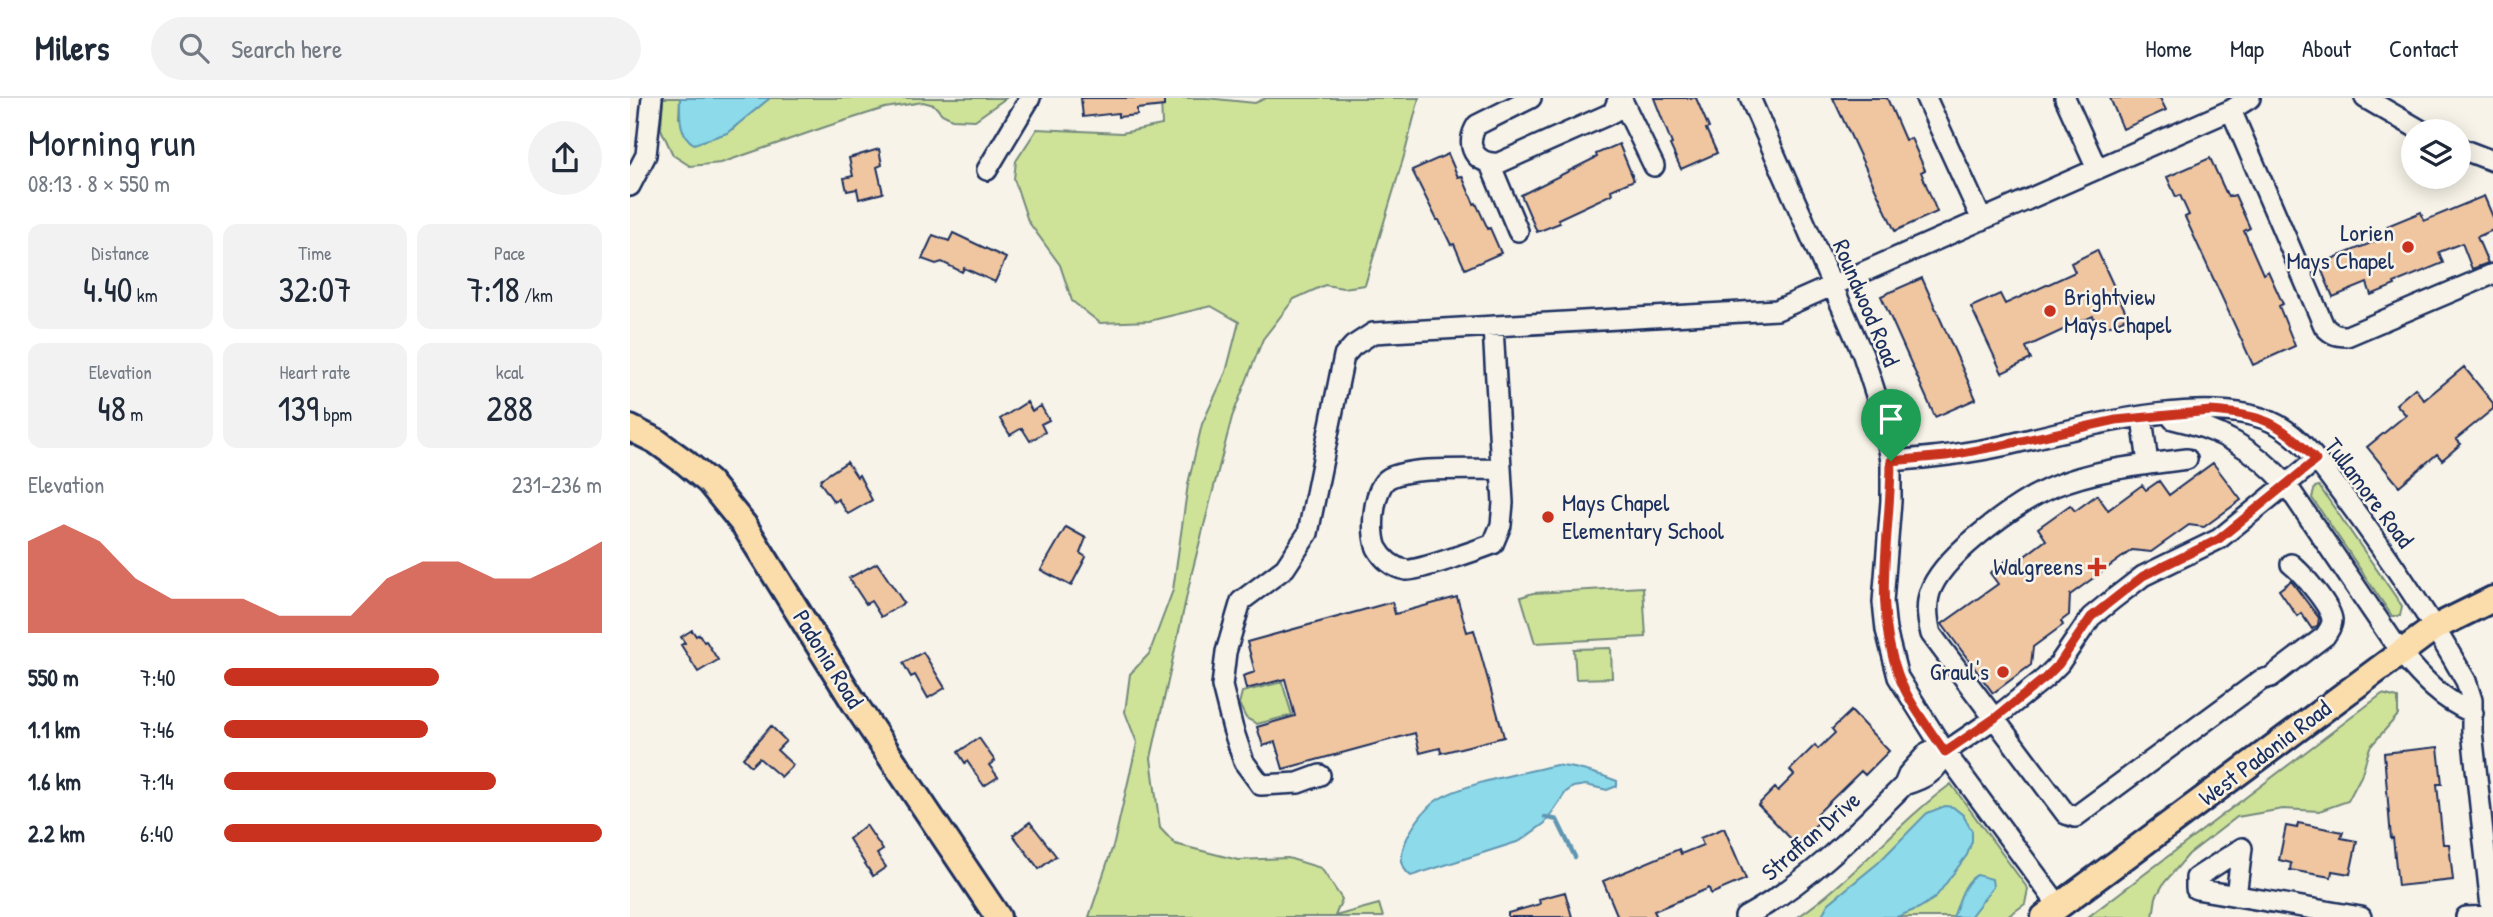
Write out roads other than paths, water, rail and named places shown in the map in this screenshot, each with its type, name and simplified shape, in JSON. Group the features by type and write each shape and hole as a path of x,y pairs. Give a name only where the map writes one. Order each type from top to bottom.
{"main road":[{"name":"Padonia Road","path":"630,428 656,441 693,468 709,482 744,525 864,717 998,917"},
{"name":"West Padonia Road","path":"2052,911 2434,628 2493,599"}],"street":[{"path":"630,186 646,155 652,98"},
{"path":"987,170 1030,98"},
{"path":"1531,98 1483,120 1473,131 1472,148 1481,161 1499,163 1605,116 1613,112 1620,98"},
{"path":"1620,98 1654,166"},
{"name":"Roundwood Road","path":"1750,98 1874,383 1883,417 1891,461 1891,501 1884,576 1886,631 1898,677 2052,911"},
{"path":"1926,98 1982,220"},
{"path":"2064,98 2097,169"},
{"path":"1320,775 1298,783 1262,785 1244,762 1222,686 1226,652 1241,601 1285,568 1308,533 1344,356 1353,346 1373,333 1777,310 2231,110 2250,98"},
{"path":"2365,98 2402,119"},
{"path":"2231,110 2324,326 2330,333 2347,336 2493,274"},
{"path":"2471,153 2493,161"},
{"path":"1490,164 1518,231"},
{"path":"1493,327 1503,503 1501,525 1493,544 1407,571 1390,564 1376,546 1374,511 1378,488 1389,478 1420,471 1501,469"},
{"name":"Tullamore Road","path":"1891,461 1946,456 2116,420 2210,411 2260,418 2278,426 2296,439 2316,460 2374,537 2466,681 2472,699 2472,731 2493,916"},
{"path":"2148,464 2151,416"},
{"name":"Tullamore Road","path":"2151,416 2186,422 2233,439 2257,454 2286,484 2400,653 2440,695 2473,713"},
{"path":"2187,459 2148,464 2073,480 2025,500 1945,566 1932,588 1927,605 1931,634 2066,814 2075,817 2325,636 2331,627 2332,617 2303,573 2291,564"},
{"name":"Straffan Drive","path":"1745,917 1804,880 1904,785 1921,780 1940,767 1945,752 1995,718 2045,678 2059,664 2082,628 2101,608 2143,576 2219,539 2316,460"},
{"path":"2235,897 2361,917"},
{"path":"2466,917 2493,916"}],"water":[{"path":"680,98 770,98 727,133 694,144 683,130"},
{"path":"1556,765 1580,769 1617,781 1617,786 1607,790 1586,785 1573,787 1566,792 1545,823 1520,841 1411,876 1405,869 1402,857 1408,837 1414,825 1437,800 1462,788"},
{"path":"1945,806 1953,807 1963,815 1972,831 1972,841 1967,855 1935,898 1897,917 1821,917 1828,904 1878,863 1927,813"},
{"path":"1977,875 1992,879 1993,887 1970,917 1953,917 1965,888"}],"waterway":[{"path":"1545,817 1557,820 1575,857"}],"place":[{"name":"Lorien Mays Chapel","path":"2408,247"},
{"name":"Brightview Mays Chapel","path":"2050,311"},
{"name":"Mays Chapel Elementary School","path":"1548,517"},
{"name":"Walgreens","path":"2097,567"},
{"name":"Graul's","path":"2003,672"}]}
